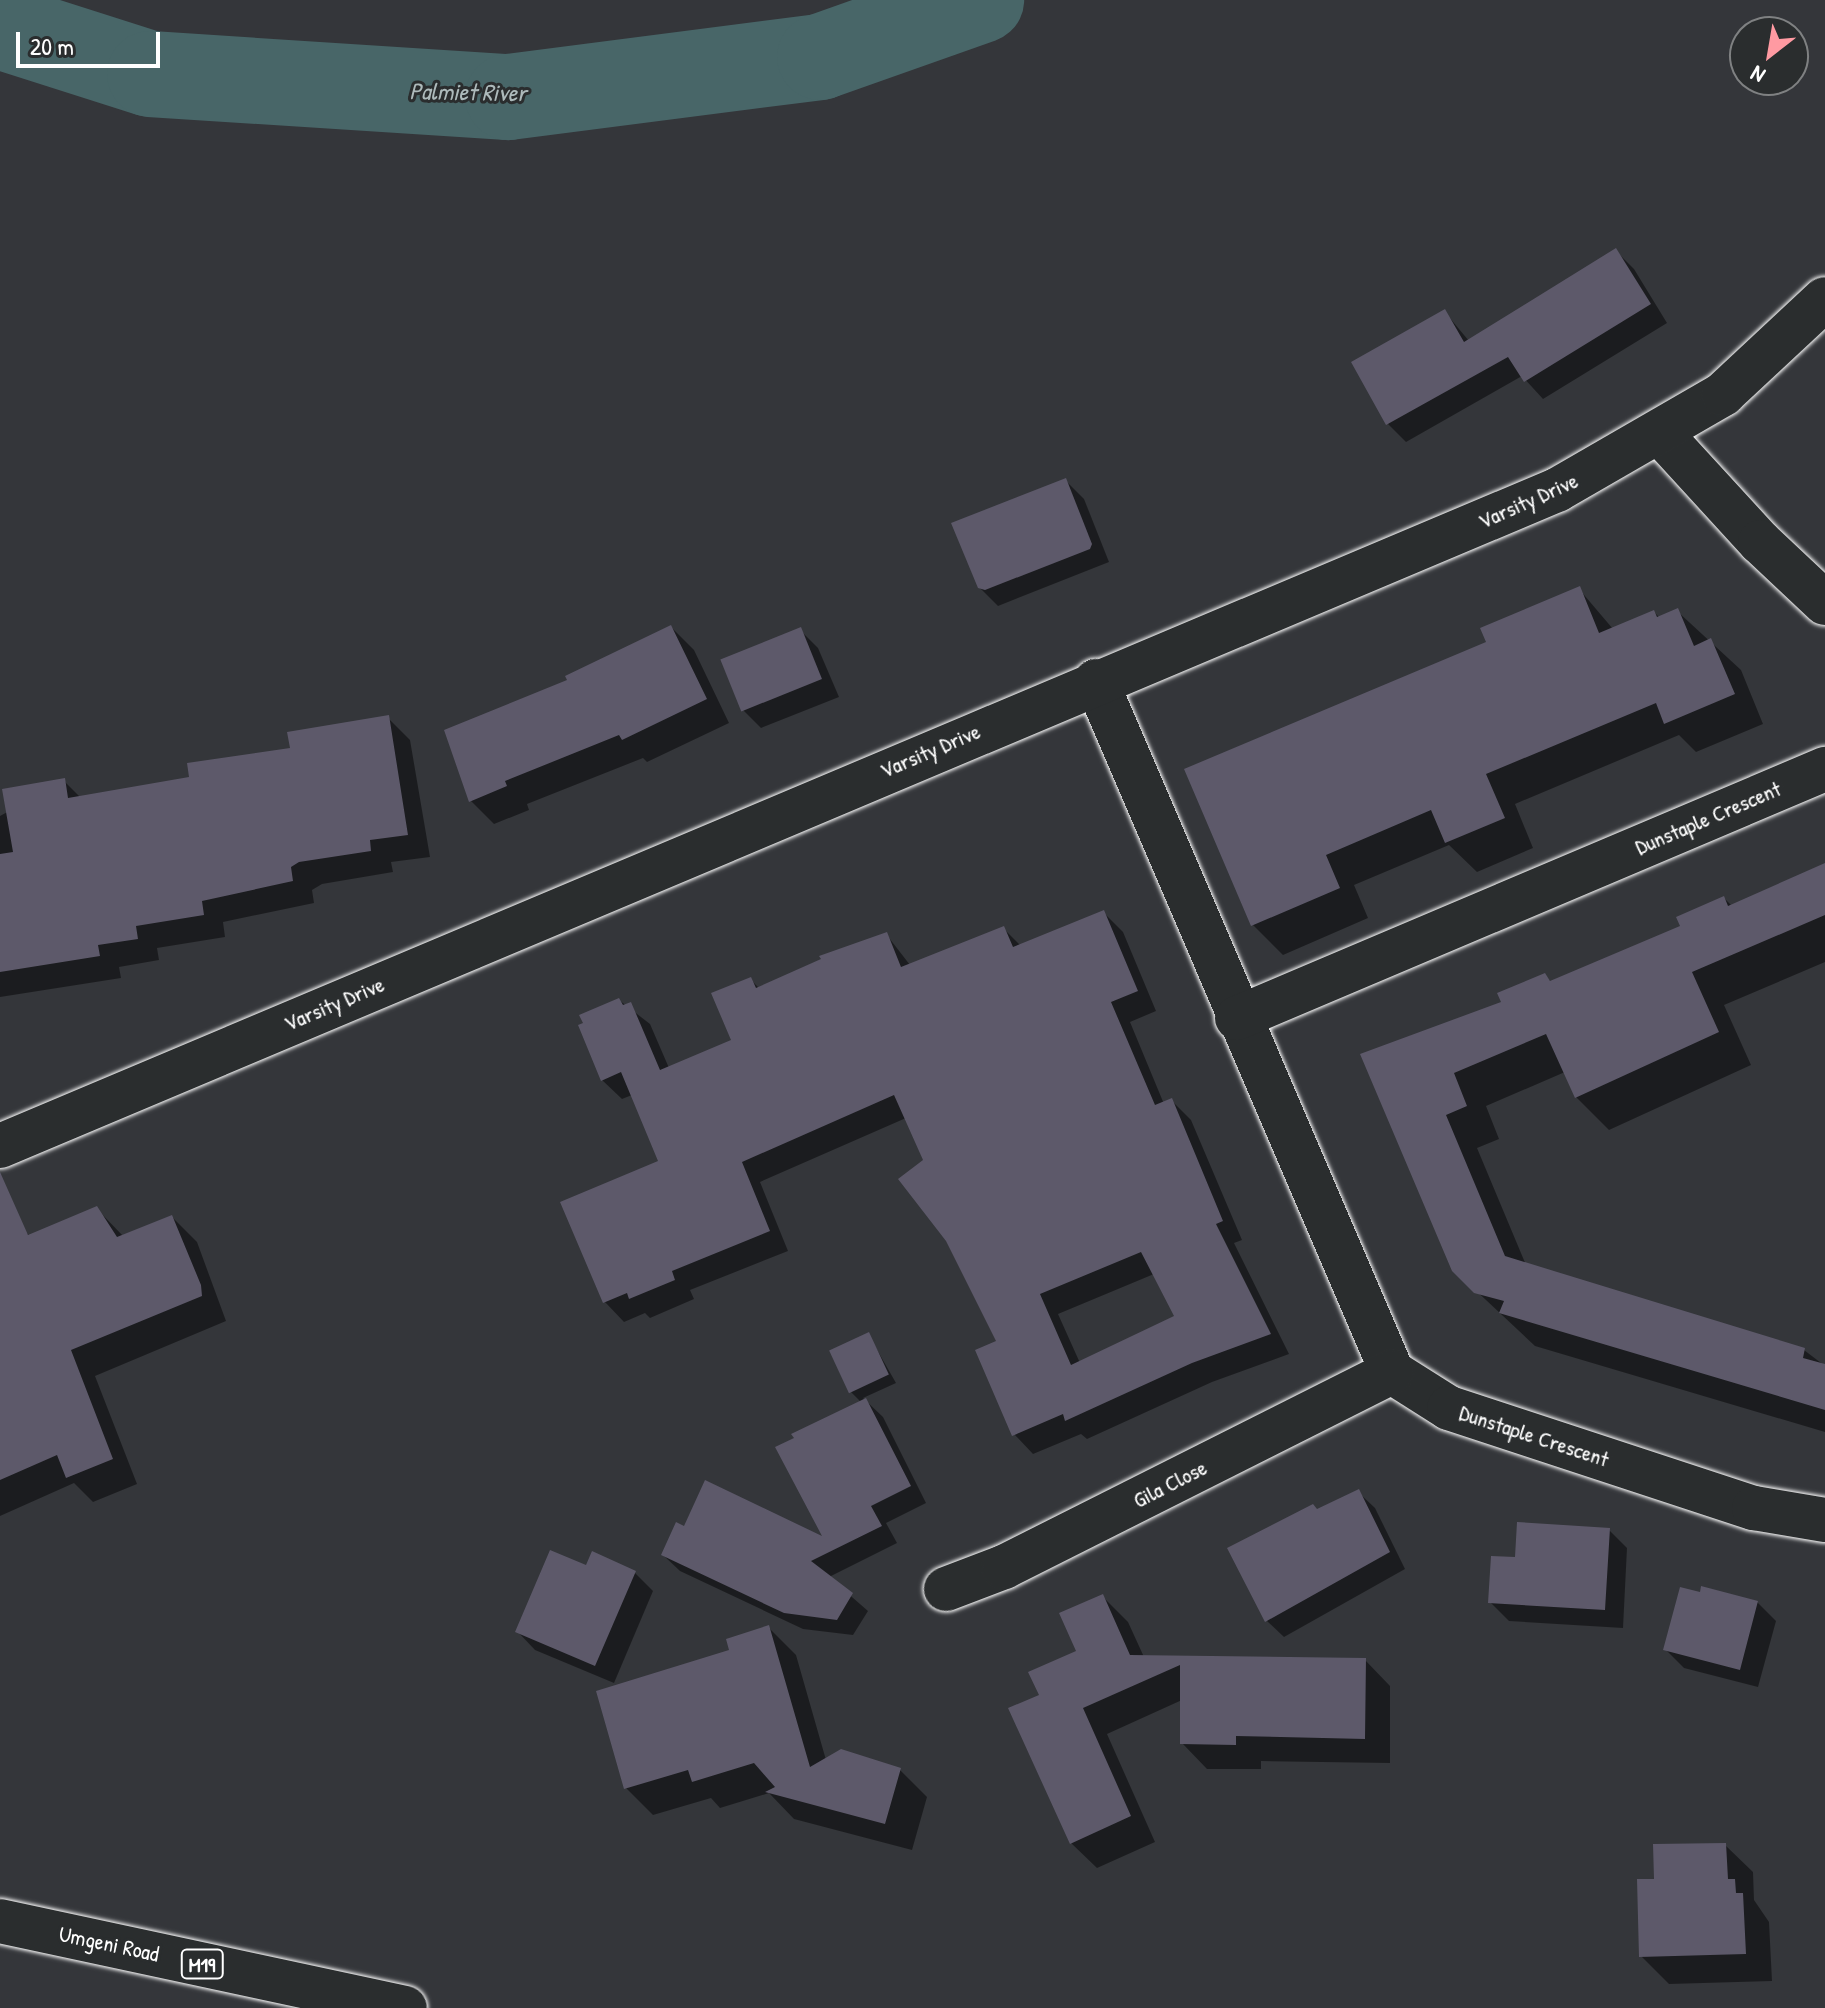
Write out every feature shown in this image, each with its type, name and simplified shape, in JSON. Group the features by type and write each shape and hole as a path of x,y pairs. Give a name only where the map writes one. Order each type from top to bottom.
{"main road":[{"name":"Varsity Drive","path":"0,1146 1096,681 1557,490 1660,433 1767,358 1825,299"},
{"path":"1660,433 1760,542 1825,603"},
{"path":"1096,681 1237,1018 1392,1372"},
{"name":"Dunstaple Crescent","path":"1237,1018 1825,769"},
{"name":"Dunstaple Crescent","path":"1392,1372 1449,1408 1754,1508 1825,1520"},
{"name":"Gila Close","path":"946,1589 1004,1567 1392,1372"},
{"name":"Umgeni Road","path":"0,1921 405,2008"}],"building":[{"path":"1616,248 1651,304 1524,382 1508,357 1386,425 1351,362 1445,309 1464,342"},
{"path":"1066,478 1092,544 1090,549 985,590 978,588 951,523"},
{"path":"1580,586 1599,633 1654,610 1657,617 1678,608 1694,646 1711,638 1735,694 1664,724 1656,703 1486,774 1505,818 1445,843 1431,810 1326,855 1340,888 1251,926 1184,769 1486,642 1480,628"},
{"path":"671,625 707,699 622,740 619,735 505,781 507,786 469,802 444,730 567,680 565,676"},
{"path":"801,627 822,679 741,712 720,660"},
{"path":"389,715 408,835 370,840 371,851 299,862 291,867 293,881 202,901 204,915 136,926 138,939 98,945 100,956 0,972 0,854 13,852 2,789 65,778 68,798 189,777 187,763 290,748 287,732"},
{"path":"1825,863 1825,915 1692,972 1719,1032 1575,1098 1546,1034 1454,1073 1467,1106 1446,1115 1505,1256 1805,1348 1803,1358 1825,1364 1825,1410 1499,1313 1504,1301 1474,1293 1452,1271 1360,1054 1501,1002 1497,993 1545,973 1550,981 1680,926 1676,917 1724,896 1728,906"},
{"path":"1104,910 1138,991 1111,1002 1155,1105 1172,1098 1223,1221 1216,1224 1271,1334 1192,1363 1065,1421 1063,1414 1012,1436 975,1350 996,1341 946,1241 898,1179 923,1160 894,1095 742,1162 770,1231 672,1271 675,1280 629,1299 627,1293 603,1303 560,1202 658,1161 621,1072 601,1081 578,1025 583,1023 579,1015 619,998 623,1005 631,1002 660,1070 731,1040 711,993 751,977 756,988 821,959 819,956 887,932 901,967 1004,926 1013,947","holes":["1141,1252 1174,1316 1071,1365 1040,1294"]},
{"path":"0,1172 28,1235 97,1206 117,1237 172,1215 201,1285 202,1296 71,1350 113,1459 66,1478 57,1455 0,1480"},
{"path":"869,1332 889,1375 849,1393 829,1351"},
{"path":"866,1398 911,1486 871,1506 882,1526 811,1561 853,1593 837,1620 784,1613 661,1555 676,1522 684,1526 705,1480 822,1536 775,1447 794,1438 791,1434"},
{"path":"1359,1489 1390,1552 1265,1622 1227,1548 1313,1504 1317,1509"},
{"path":"1517,1522 1610,1528 1605,1610 1488,1603 1491,1556 1515,1557"},
{"path":"550,1550 586,1565 592,1551 636,1571 595,1666 515,1632"},
{"path":"1701,1586 1758,1601 1740,1670 1663,1650 1680,1587 1700,1592"},
{"path":"1103,1594 1130,1655 1366,1658 1365,1739 1236,1736 1236,1745 1180,1744 1180,1665 1083,1708 1131,1816 1070,1844 1008,1708 1039,1695 1028,1672 1076,1651 1059,1613"},
{"path":"769,1625 810,1767 841,1749 901,1768 885,1824 765,1792 775,1787 754,1763 692,1782 688,1770 624,1789 596,1691 729,1650 726,1639"},
{"path":"1726,1843 1728,1879 1735,1879 1736,1893 1743,1893 1746,1954 1639,1957 1637,1879 1654,1879 1653,1844"}],"waterway":[{"name":"Palmiet River","path":"0,26 150,74 508,97 820,57 981,0"}]}
